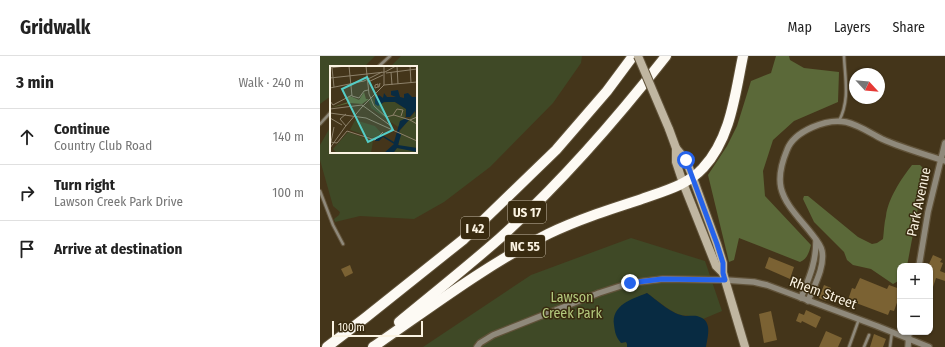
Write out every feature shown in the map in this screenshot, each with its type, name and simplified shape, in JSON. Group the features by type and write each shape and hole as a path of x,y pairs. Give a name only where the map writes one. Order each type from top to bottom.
{"highway":[{"name":"I 42","path":"327,347 464,239 556,150 607,91 632,56"},
{"name":"US 17","path":"368,347 462,270 550,190 606,130 666,56"},
{"path":"693,178 703,169 714,154 723,136 730,115 743,56"},
{"name":"NC 55","path":"373,347 478,274 536,240 570,224 658,193 693,178"}],"main road":[{"path":"638,56 669,128 676,148 676,162 683,183 716,266 724,276"},
{"path":"676,148 686,160 717,244 723,263 724,276 745,347"}],"street":[{"path":"808,301 822,260 822,250 816,239 787,202 781,188 780,175 782,161 789,145 800,132 832,122 845,122 855,125 894,144 943,160"},
{"name":"Park Avenue","path":"920,263 928,212 943,160 945,143"},
{"path":"801,298 814,264 816,239"},
{"name":"Rhem Street","path":"477,347 480,343 493,335 599,293 630,283 662,279 724,276 767,285 859,319 928,347"},
{"path":"908,347 909,335"}],"lane":[{"path":"379,66 390,56"},
{"path":"839,122 844,111 846,101 844,56"},
{"path":"320,124 330,113"},
{"path":"320,191 333,225 343,244"},
{"path":"849,347 859,319"},
{"path":"890,347 892,332"},
{"path":"864,347 869,335"}],"green space":[{"path":"320,56 375,56 365,66 330,66 330,97 320,104"},
{"path":"401,56 582,56 581,63 553,103 490,167 444,202 414,219 360,216 335,222 334,219 340,212 333,206 320,160 320,145 330,128 330,153 417,153 417,66 391,66"},
{"path":"776,56 789,56 790,60 804,68 839,72 838,102 794,121 773,140 763,171 765,196 811,245 807,255 800,262 739,238 734,260 729,262 708,175 727,146 737,126 751,81 771,73"},
{"path":"912,165 920,165 925,170 908,263 897,263 897,282 893,284 871,269 853,265 847,260 844,252 814,222 803,199 804,196 808,196 858,237 872,244 883,239 889,203 899,183"},
{"name":"Lawson Creek Park","path":"631,238 705,261 722,311 703,319 681,315 668,309 647,293 624,304 621,343 626,342 628,344 627,347 423,347 531,275"}],"water":[{"path":"647,293 663,306 677,314 702,318 707,324 708,328 706,347 627,347 626,342 621,343 617,337 614,325 616,312 629,300"}],"building":[{"path":"933,255 942,259 940,262 943,263 940,271 945,273 945,281 936,278 933,287 933,263 929,263"},
{"path":"769,257 794,267 790,279 765,268"},
{"path":"350,265 353,273 345,277 341,269"},
{"path":"860,278 887,289 889,285 897,288 897,303 894,311 890,310 888,315 848,300 852,288 855,289"},
{"path":"824,285 831,288 826,301 819,298"},
{"path":"806,310 821,317 816,328 802,321 801,323 796,321 799,313 804,315"},
{"path":"771,311 777,340 764,343 759,314"},
{"path":"826,331 842,338 838,347 819,347"},
{"path":"874,334 886,339 883,347 870,347"}],"route":[{"path":"630,283 662,279 725,280 723,263 717,244 686,160"}]}
